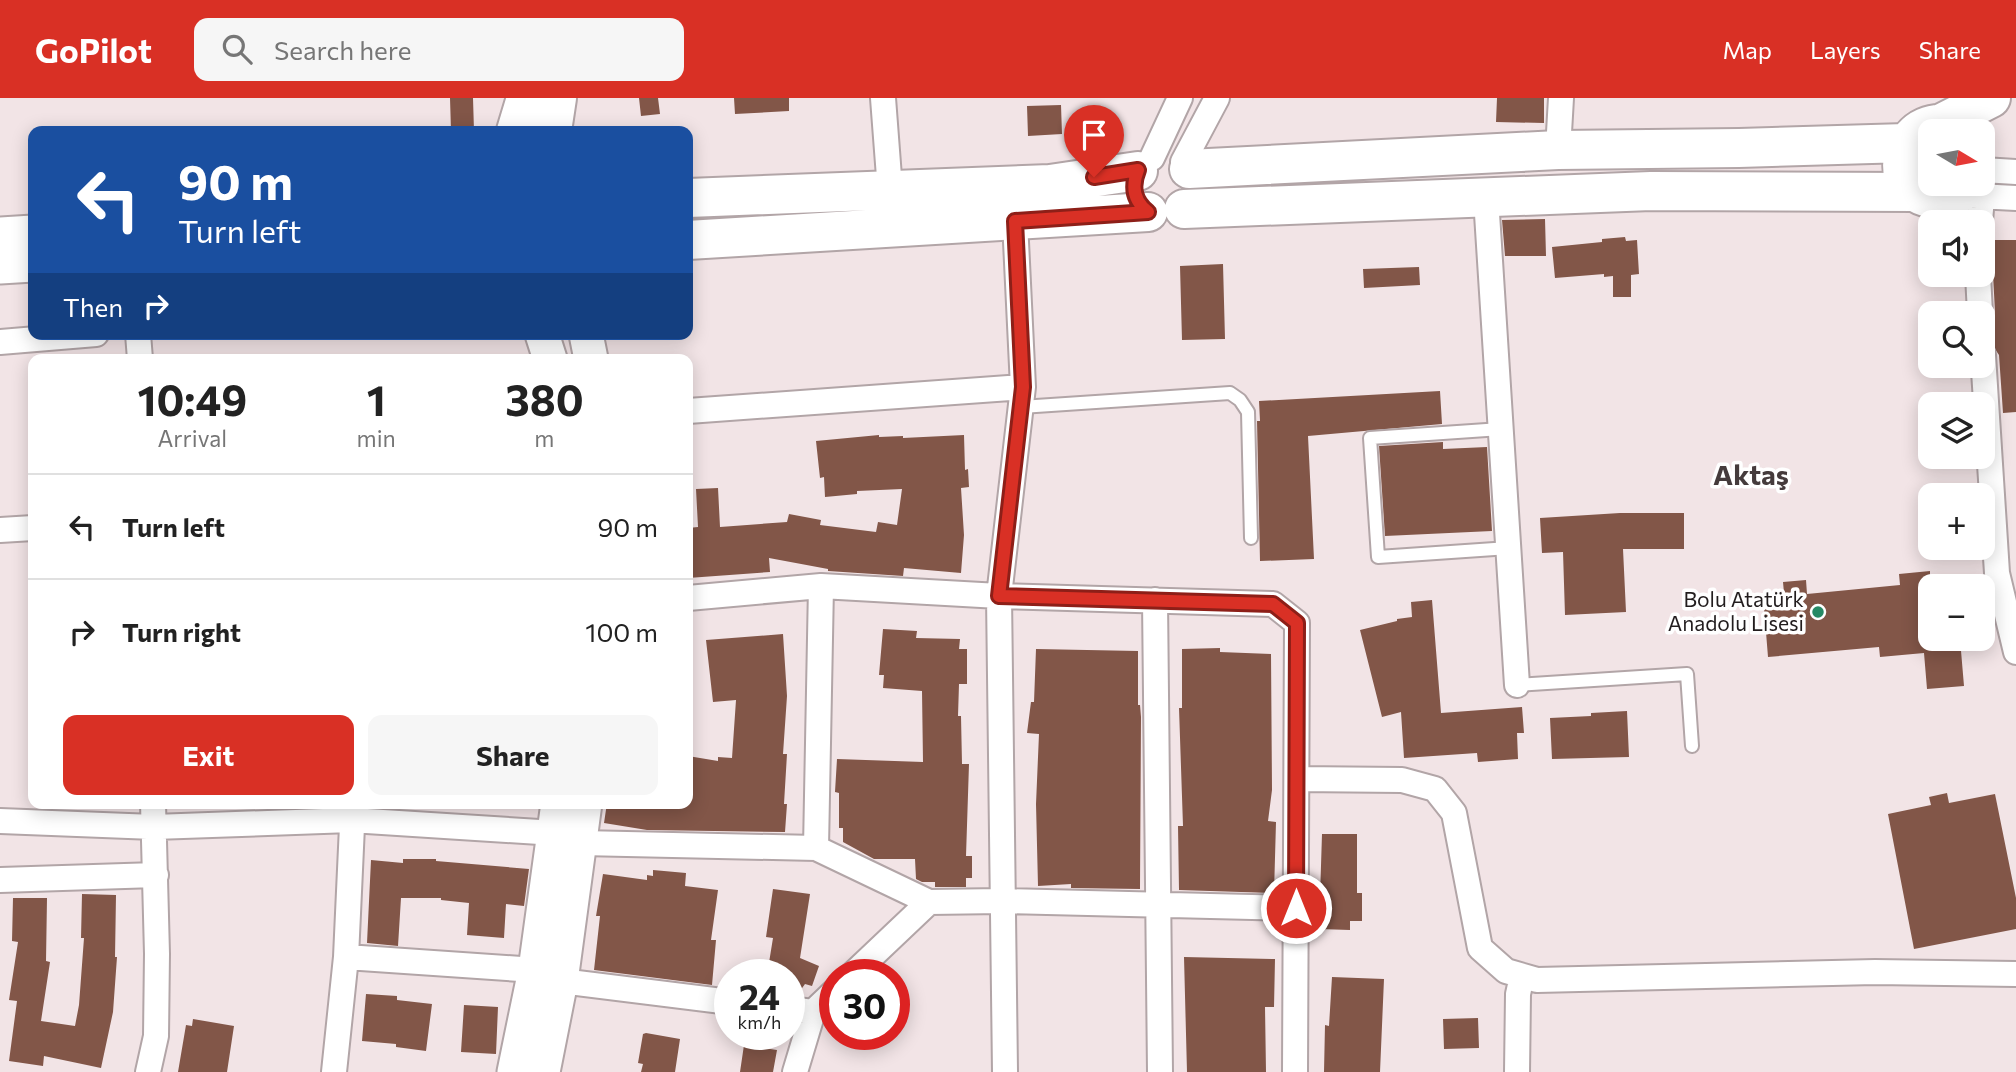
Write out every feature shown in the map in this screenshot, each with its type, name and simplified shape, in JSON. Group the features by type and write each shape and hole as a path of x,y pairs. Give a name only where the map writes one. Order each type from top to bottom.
{"main road":[{"path":"518,126 526,98"},
{"path":"553,126 557,98"},
{"path":"1963,119 1991,98"},
{"path":"1995,122 2016,109"},
{"path":"1916,192 1903,174 1902,153 1906,143 1918,130"},
{"path":"693,198 1050,184 1165,165 1558,149 1906,143"},
{"path":"1165,165 1194,183 1194,193 1166,211"},
{"path":"1165,165 1134,179 1136,198 1166,211"},
{"path":"693,240 1166,211 1651,191 1916,192"},
{"path":"1928,196 1937,199 1956,196"},
{"path":"0,234 28,232"},
{"path":"0,267 28,265"},
{"path":"543,1072 548,976 565,827 580,809"},
{"path":"514,1072 548,976"}],"street":[{"path":"883,98 890,190"},
{"path":"1165,165 1181,98"},
{"path":"1165,165 1217,98"},
{"path":"1558,149 1561,98"},
{"path":"1995,182 2016,172"},
{"path":"1995,196 2016,198"},
{"path":"1486,198 1517,685"},
{"path":"1005,1072 999,596 1022,397 1015,221"},
{"path":"0,342 28,340"},
{"path":"1985,378 2016,652"},
{"path":"693,411 1022,397"},
{"path":"0,530 28,528"},
{"path":"816,848 821,586"},
{"path":"693,598 821,586 999,596 1273,604 1297,623 1295,1072"},
{"path":"1155,600 1160,1072"},
{"path":"1297,779 1402,780 1434,789 1454,813 1480,948 1506,971 1522,976 1537,980 1875,972 2016,974"},
{"path":"0,821 352,812 816,848 929,902 1002,901 1296,908"},
{"path":"334,1072 346,957 352,812"},
{"path":"148,1072 156,1036 156,876 153,815"},
{"path":"0,880 156,876"},
{"path":"869,959 929,902"},
{"path":"346,957 548,976 714,1000"},
{"path":"1517,1072 1518,993 1522,976"},
{"path":"795,1072 797,1050"}],"lane":[{"path":"1022,397 1230,393 1236,396 1248,412 1251,538"},
{"path":"1501,429 1370,438 1378,557 1508,548"},
{"path":"1517,685 1687,674 1692,746"}],"building":[{"path":"450,98 473,98 474,126 451,126"},
{"path":"639,98 658,98 660,114 641,116"},
{"path":"734,98 789,98 789,111 735,114"},
{"path":"1497,98 1544,98 1544,123 1496,122"},
{"path":"1061,105 1062,134 1028,136 1027,106"},
{"path":"1545,219 1546,256 1505,256 1502,220"},
{"path":"1625,237 1626,241 1637,240 1639,274 1631,275 1631,297 1613,297 1613,276 1604,277 1604,274 1555,278 1552,247"},
{"path":"1995,240 2016,240 2016,412 2003,413 1999,355 1995,349"},
{"path":"1223,264 1225,339 1182,340 1180,266"},
{"path":"1419,267 1420,285 1364,288 1363,269"},
{"path":"1440,391 1442,424 1308,436 1314,559 1260,561 1257,421 1260,421 1259,401"},
{"path":"879,435 903,438 964,435 965,470 968,469 969,487 961,488 964,535 961,573 904,568 903,576 828,571 769,558 770,572 693,578 693,528 698,527 696,489 718,488 720,527 787,522 789,514 821,520 820,525 876,532 878,522 897,525 902,489 857,491 857,494 825,497 824,477 820,478 816,441"},
{"path":"1443,442 1443,449 1487,447 1492,531 1385,536 1379,446"},
{"path":"1620,513 1684,513 1684,549 1623,549 1626,612 1565,615 1563,552 1542,553 1540,518"},
{"path":"1930,571 1930,574 1918,574 1918,651 1961,651 1964,686 1927,689 1924,653 1880,657 1879,647 1768,657 1763,595 1784,593 1783,582 1806,580 1807,594 1900,585 1899,574"},
{"path":"1432,600 1441,713 1522,707 1524,733 1517,733 1518,759 1478,762 1477,753 1404,758 1401,712 1382,717 1360,630 1412,617 1411,602"},
{"path":"883,629 917,631 916,638 960,639 959,649 967,649 967,684 959,684 958,716 961,716 962,764 969,764 966,856 972,856 972,878 966,878 966,887 935,887 935,882 916,879 915,859 874,859 843,842 843,828 839,828 839,793 835,792 837,759 923,762 922,691 883,688 884,675 879,675"},
{"path":"783,634 787,696 783,754 787,754 785,832 647,830 604,823 606,809 693,809 693,757 718,761 718,757 732,758 736,700 713,702 706,640"},
{"path":"1220,648 1220,652 1271,654 1272,790 1268,821 1276,822 1274,893 1179,890 1178,826 1183,826 1179,708 1182,708 1182,649"},
{"path":"1036,649 1138,651 1138,705 1141,717 1140,889 1071,888 1071,884 1038,886 1036,804 1039,734 1027,733 1031,702 1034,702"},
{"path":"1627,711 1629,757 1552,759 1550,718"},
{"path":"1947,793 1949,803 1995,794 2016,898 2016,929 1914,949 1888,814 1931,805 1929,797"},
{"path":"1322,834 1357,834 1357,893 1362,893 1362,921 1350,921 1350,930 1319,929"},
{"path":"403,859 436,859 529,869 524,906 506,904 504,938 467,935 469,903 441,898 401,898 398,946 367,943 371,860 403,863"},
{"path":"653,870 686,873 685,886 718,890 711,940 716,940 712,985 594,970 600,916 596,916 603,874 647,880 647,875 653,876"},
{"path":"773,889 810,894 800,958 802,959 770,959 773,938 766,937"},
{"path":"82,894 116,895 117,957 113,1012 101,1068 44,1056 43,1066 9,1061 17,1001 9,1000 18,942 12,941 13,898 47,898 46,961 50,962 41,1021 75,1026 84,938 81,938"},
{"path":"1184,957 1275,959 1274,1007 1265,1007 1266,1072 1187,1072"},
{"path":"805,960 819,966 812,986 805,984"},
{"path":"1332,977 1384,979 1380,1072 1324,1072 1325,1025 1329,1026"},
{"path":"366,994 397,996 397,1000 432,1004 426,1051 396,1047 396,1044 362,1041"},
{"path":"464,1005 498,1007 496,1054 461,1052"},
{"path":"1478,1018 1479,1048 1444,1049 1443,1019"},
{"path":"193,1019 234,1026 227,1072 178,1072 186,1025 192,1026"},
{"path":"643,1034 680,1039 675,1072 641,1072 643,1064 638,1063"},
{"path":"743,1050 777,1050 773,1072 740,1072"}],"place":[{"name":"Bolu Atatürk Anadolu Lisesi","path":"1818,612"}],"district":[{"name":"Aktaş","path":"1751,475"}],"route":[{"path":"1094,177 1138,170 1134,179 1136,198 1148,212 1015,221 1023,387 999,596 1273,604 1297,623 1296,908"}]}
